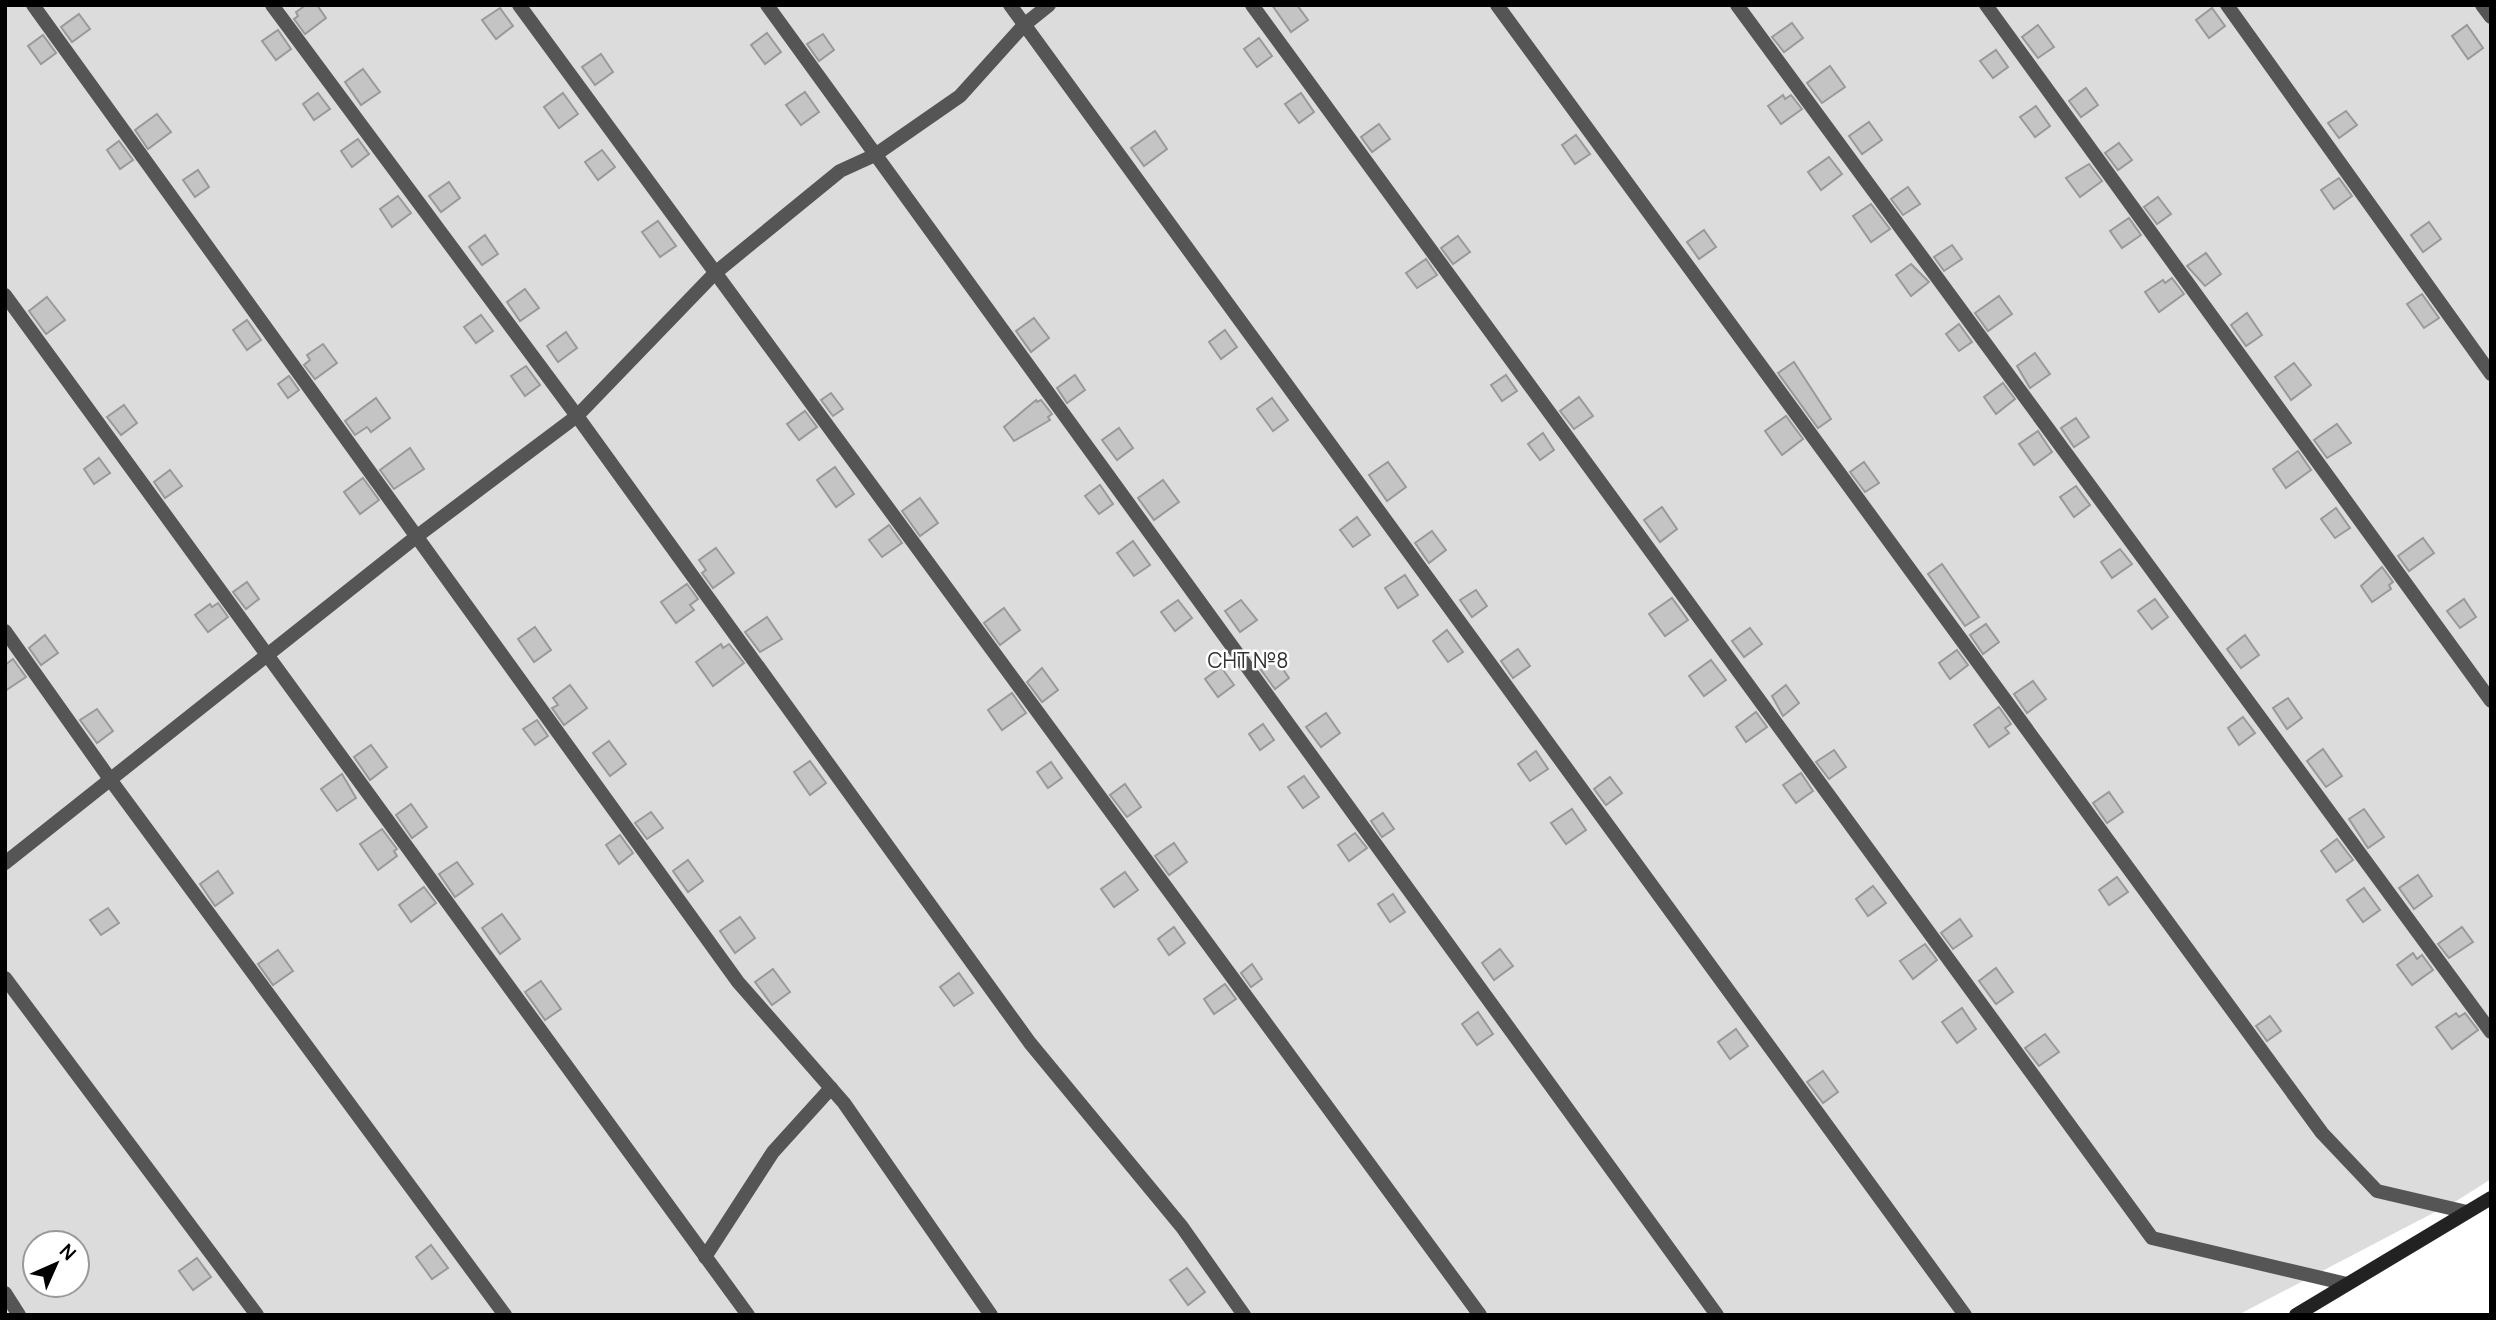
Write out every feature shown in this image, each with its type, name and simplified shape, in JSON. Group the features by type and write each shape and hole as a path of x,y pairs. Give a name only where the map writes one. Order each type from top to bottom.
{"main road":[{"path":"2295,1315 2491,1198"}],"street":[{"path":"33,5 738,982 831,1088 991,1315"},
{"path":"272,5 578,416 1030,1042 1181,1227 1244,1315"},
{"path":"519,5 1480,1315"},
{"path":"767,5 1717,1315"},
{"path":"1010,5 1965,1315"},
{"path":"5,863 112,782 416,537 578,416 715,273 839,171 875,155 960,96 1024,25 1049,5"},
{"path":"1252,5 2152,1238 2347,1284"},
{"path":"1497,5 2322,1133 2377,1191 2467,1212"},
{"path":"1737,5 2491,1032"},
{"path":"1986,5 2491,701"},
{"path":"2227,5 2491,374"},
{"path":"2482,5 2491,17"},
{"path":"5,295 748,1315"},
{"path":"5,631 112,782 505,1315"},
{"path":"5,978 257,1315"},
{"path":"705,1257 773,1153 831,1088"},
{"path":"5,1293 19,1315"}],"green space":[{"name":"СНТ №8","path":"5,5 2491,5 2491,1179 2458,1200 2238,1315 5,1315"}],"building":[{"path":"306,5 317,5 326,18 305,34 294,19 298,16 296,12"},
{"path":"1272,5 1297,5 1308,20 1291,32"},
{"path":"500,8 513,26 496,39 482,20"},
{"path":"2212,8 2225,26 2209,38 2196,20"},
{"path":"79,14 90,29 72,42 61,27"},
{"path":"1792,23 1803,38 1784,52 1772,37"},
{"path":"2038,25 2054,47 2038,58 2022,37"},
{"path":"2467,25 2483,48 2468,59 2452,36"},
{"path":"278,30 291,49 276,60 262,41"},
{"path":"767,33 781,52 765,64 751,45"},
{"path":"823,34 834,50 819,61 807,44"},
{"path":"43,35 56,53 41,64 28,46"},
{"path":"1259,38 1272,56 1257,67 1244,49"},
{"path":"1996,50 2008,67 1993,78 1980,61"},
{"path":"601,54 613,72 595,85 582,67"},
{"path":"1830,66 1845,87 1822,103 1807,83"},
{"path":"363,69 380,92 361,105 345,82"},
{"path":"2086,88 2098,105 2081,117 2069,101"},
{"path":"805,92 819,112 801,125 786,105"},
{"path":"318,93 330,109 314,120 303,104"},
{"path":"563,93 578,114 559,128 544,107"},
{"path":"1301,93 1314,112 1299,123 1285,104"},
{"path":"1783,95 1785,99 1791,95 1802,109 1781,124 1768,106"},
{"path":"2036,106 2050,126 2035,137 2020,117"},
{"path":"2346,111 2357,125 2339,138 2328,123"},
{"path":"157,114 171,132 148,149 135,130"},
{"path":"1869,122 1882,140 1862,154 1849,136"},
{"path":"1379,124 1390,139 1372,152 1361,137"},
{"path":"1155,131 1167,149 1144,166 1131,148"},
{"path":"1576,135 1590,154 1575,164 1562,145"},
{"path":"358,139 369,154 352,167 341,151"},
{"path":"119,141 133,160 120,169 107,150"},
{"path":"2119,143 2132,160 2118,170 2105,153"},
{"path":"602,150 615,167 598,180 585,162"},
{"path":"1829,157 1842,174 1821,190 1808,172"},
{"path":"2089,164 2102,181 2080,197 2066,178"},
{"path":"198,170 209,187 195,197 183,180"},
{"path":"2339,178 2352,196 2334,209 2321,190"},
{"path":"449,182 460,198 441,212 429,196"},
{"path":"1908,187 1920,204 1903,215 1891,199"},
{"path":"398,196 411,213 392,227 380,209"},
{"path":"2158,197 2171,214 2157,224 2144,207"},
{"path":"1871,204 1890,229 1871,242 1853,216"},
{"path":"2129,218 2141,235 2122,248 2110,231"},
{"path":"658,221 676,246 660,257 642,232"},
{"path":"2429,222 2441,239 2423,252 2411,235"},
{"path":"1704,230 1716,247 1699,259 1687,242"},
{"path":"485,235 498,254 482,265 469,247"},
{"path":"1458,236 1470,252 1453,264 1441,248"},
{"path":"1952,245 1962,259 1944,271 1934,257"},
{"path":"2206,253 2221,274 2205,286 2187,266"},
{"path":"1426,259 1437,275 1417,288 1406,273"},
{"path":"1911,264 1929,282 1911,296 1896,275"},
{"path":"2172,278 2184,294 2159,312 2145,292 2163,280 2165,283"},
{"path":"525,289 539,308 520,321 507,302"},
{"path":"2422,294 2439,318 2424,328 2407,304"},
{"path":"1999,296 2012,314 1988,331 1975,313"},
{"path":"47,297 65,320 46,334 29,311"},
{"path":"2247,313 2262,335 2246,346 2231,325"},
{"path":"481,315 493,331 476,343 464,327"},
{"path":"1034,318 1049,338 1031,352 1016,331"},
{"path":"247,320 261,340 247,350 233,330"},
{"path":"1959,324 1972,342 1959,351 1946,334"},
{"path":"1225,330 1237,347 1221,359 1209,342"},
{"path":"566,332 577,348 558,362 547,346"},
{"path":"323,344 337,363 315,379 304,365 310,360 307,355"},
{"path":"2035,353 2050,374 2030,388 2017,366"},
{"path":"1794,362 1831,419 1818,428 1778,373"},
{"path":"2294,363 2311,385 2291,400 2275,377"},
{"path":"526,366 540,385 525,396 511,376"},
{"path":"1075,375 1085,390 1067,403 1057,388"},
{"path":"1506,375 1517,391 1502,401 1491,385"},
{"path":"289,376 299,390 288,398 278,384"},
{"path":"2003,383 2015,399 1996,414 1984,397"},
{"path":"831,393 843,409 833,416 821,400"},
{"path":"1579,397 1593,416 1574,429 1560,411"},
{"path":"376,398 390,418 371,432 367,427 355,435 345,421"},
{"path":"1272,398 1288,420 1273,431 1257,409"},
{"path":"1036,400 1041,400 1052,414 1048,417 1050,420 1014,441 1004,427"},
{"path":"124,405 137,423 121,435 107,417"},
{"path":"805,411 817,427 799,440 787,424"},
{"path":"1786,416 1803,439 1782,455 1765,431"},
{"path":"2076,418 2089,437 2074,447 2061,428"},
{"path":"2337,424 2351,443 2327,458 2314,440"},
{"path":"1119,428 1133,448 1117,460 1102,440"},
{"path":"2038,431 2052,452 2034,465 2019,444"},
{"path":"1543,433 1554,450 1540,460 1528,444"},
{"path":"410,448 424,469 394,489 380,470"},
{"path":"2298,451 2311,470 2286,488 2273,469"},
{"path":"99,458 110,473 94,484 84,469"},
{"path":"1388,462 1406,487 1387,501 1369,475"},
{"path":"1864,462 1879,483 1865,492 1850,472"},
{"path":"835,467 854,494 836,507 817,480"},
{"path":"170,470 182,486 165,498 154,482"},
{"path":"363,478 379,500 360,514 344,492"},
{"path":"1163,480 1179,502 1154,520 1138,498"},
{"path":"1100,485 1113,504 1099,514 1085,496"},
{"path":"2076,486 2090,505 2074,517 2060,497"},
{"path":"920,498 938,523 920,536 902,511"},
{"path":"1662,507 1677,529 1660,542 1644,520"},
{"path":"2336,508 2350,528 2335,538 2321,519"},
{"path":"1357,517 1370,535 1353,547 1340,530"},
{"path":"889,525 902,543 882,557 869,540"},
{"path":"1432,531 1446,550 1429,563 1415,543"},
{"path":"2423,538 2434,553 2409,571 2398,556"},
{"path":"1133,541 1150,565 1134,576 1117,553"},
{"path":"716,548 734,573 713,588 702,573 706,570 699,560"},
{"path":"2120,549 2132,564 2112,578 2101,562"},
{"path":"1942,564 1979,617 1965,626 1928,574"},
{"path":"2382,567 2393,582 2389,585 2391,589 2372,602 2361,586"},
{"path":"1405,575 1418,595 1398,608 1385,588"},
{"path":"247,582 259,599 246,609 233,592"},
{"path":"687,584 698,599 690,605 694,610 676,623 661,602"},
{"path":"1476,590 1487,606 1472,617 1460,600"},
{"path":"1672,598 1688,620 1665,636 1649,614"},
{"path":"2155,599 2168,617 2152,629 2138,611"},
{"path":"2464,599 2476,617 2460,628 2447,611"},
{"path":"1178,600 1192,618 1175,631 1161,612"},
{"path":"1241,600 1257,620 1240,632 1225,611"},
{"path":"218,603 228,617 208,632 195,615 210,604 212,607"},
{"path":"1004,608 1020,630 1000,645 984,623"},
{"path":"767,617 782,639 760,652 745,632"},
{"path":"1986,624 1999,642 1983,654 1970,635"},
{"path":"535,627 551,650 534,662 518,639"},
{"path":"1750,628 1762,644 1744,657 1732,641"},
{"path":"1447,630 1463,652 1448,662 1433,641"},
{"path":"45,635 58,653 41,665 29,648"},
{"path":"2245,635 2259,655 2241,668 2227,649"},
{"path":"721,644 723,648 729,644 744,663 713,686 696,662"},
{"path":"1518,649 1530,666 1513,678 1501,661"},
{"path":"1957,650 1968,665 1950,679 1939,663"},
{"path":"13,659 26,677 5,691 5,665"},
{"path":"1276,659 1289,678 1275,689 1261,670"},
{"path":"1711,660 1726,680 1704,696 1689,676"},
{"path":"1221,667 1234,685 1218,697 1205,679"},
{"path":"1042,668 1058,690 1042,702 1027,682"},
{"path":"2033,681 2046,699 2027,713 2014,694"},
{"path":"570,685 587,708 564,725 552,708 558,705 553,698"},
{"path":"1786,685 1799,703 1783,716 1772,696"},
{"path":"1012,693 1026,713 1002,730 988,710"},
{"path":"2288,698 2302,718 2287,729 2273,708"},
{"path":"1999,707 2011,724 2005,728 2009,733 1989,747 1974,725"},
{"path":"97,709 113,731 97,743 80,720"},
{"path":"1756,712 1767,727 1746,742 1736,727"},
{"path":"1326,713 1340,733 1321,747 1306,727"},
{"path":"2243,717 2255,733 2239,745 2228,728"},
{"path":"537,720 548,736 535,745 523,729"},
{"path":"1263,724 1274,740 1260,750 1249,734"},
{"path":"609,741 626,764 610,776 593,753"},
{"path":"371,745 387,767 370,780 354,757"},
{"path":"2323,749 2342,776 2326,787 2307,761"},
{"path":"1834,750 1846,767 1829,779 1816,762"},
{"path":"1536,751 1548,769 1530,781 1518,764"},
{"path":"810,761 826,783 810,795 794,772"},
{"path":"1051,762 1062,778 1048,788 1037,772"},
{"path":"1801,773 1813,791 1796,803 1783,785"},
{"path":"342,774 356,798 337,811 321,789"},
{"path":"1304,776 1319,797 1303,808 1288,787"},
{"path":"1610,777 1622,793 1606,805 1594,789"},
{"path":"1125,784 1141,807 1127,817 1110,795"},
{"path":"2109,792 2123,812 2107,823 2093,803"},
{"path":"411,804 427,827 412,838 396,815"},
{"path":"1572,809 1586,830 1566,844 1551,823"},
{"path":"2364,809 2384,837 2368,848 2349,819"},
{"path":"651,812 663,828 647,839 635,823"},
{"path":"1383,813 1394,829 1382,837 1371,821"},
{"path":"382,829 397,849 394,851 397,856 378,870 360,844"},
{"path":"1355,833 1367,848 1349,861 1338,845"},
{"path":"620,835 633,853 619,864 606,845"},
{"path":"2337,839 2353,860 2336,872 2321,851"},
{"path":"1174,843 1187,862 1169,875 1155,856"},
{"path":"688,860 703,881 688,892 673,871"},
{"path":"457,862 473,884 455,897 439,874"},
{"path":"218,871 233,893 215,906 200,884"},
{"path":"1125,872 1138,890 1114,907 1101,889"},
{"path":"2418,875 2432,896 2414,909 2399,888"},
{"path":"2117,877 2128,892 2109,905 2099,890"},
{"path":"1873,886 1886,903 1868,916 1856,899"},
{"path":"424,887 436,903 411,922 399,905"},
{"path":"2364,888 2380,910 2363,922 2347,900"},
{"path":"1393,894 1405,912 1390,922 1378,904"},
{"path":"108,908 119,923 101,935 90,920"},
{"path":"502,914 520,939 500,954 482,928"},
{"path":"740,917 755,938 735,953 720,931"},
{"path":"1960,919 1972,936 1953,949 1941,933"},
{"path":"1174,927 1185,943 1169,955 1158,939"},
{"path":"2462,927 2473,942 2449,958 2438,944"},
{"path":"1925,944 1937,960 1913,979 1900,961"},
{"path":"1500,949 1513,966 1494,980 1482,963"},
{"path":"278,950 293,971 273,985 258,964"},
{"path":"2413,953 2417,959 2422,955 2433,970 2412,985 2397,965"},
{"path":"1252,964 1262,979 1251,987 1241,973"},
{"path":"1996,968 2013,992 1996,1004 1979,981"},
{"path":"773,969 790,992 772,1005 755,982"},
{"path":"959,973 973,993 954,1006 940,987"},
{"path":"541,981 561,1009 545,1020 525,992"},
{"path":"1225,984 1236,999 1214,1014 1204,999"},
{"path":"1962,1008 1976,1029 1957,1043 1942,1022"},
{"path":"1478,1012 1493,1034 1477,1045 1462,1024"},
{"path":"2456,1013 2459,1017 2465,1013 2478,1030 2452,1049 2436,1027"},
{"path":"2270,1016 2281,1031 2267,1041 2256,1026"},
{"path":"1736,1029 1748,1046 1730,1059 1718,1042"},
{"path":"2045,1034 2059,1052 2039,1066 2025,1048"},
{"path":"1823,1071 1838,1092 1823,1103 1807,1082"},
{"path":"431,1245 448,1268 432,1279 416,1257"},
{"path":"197,1258 211,1277 193,1290 179,1271"},
{"path":"1187,1268 1205,1292 1188,1305 1170,1280"}]}
